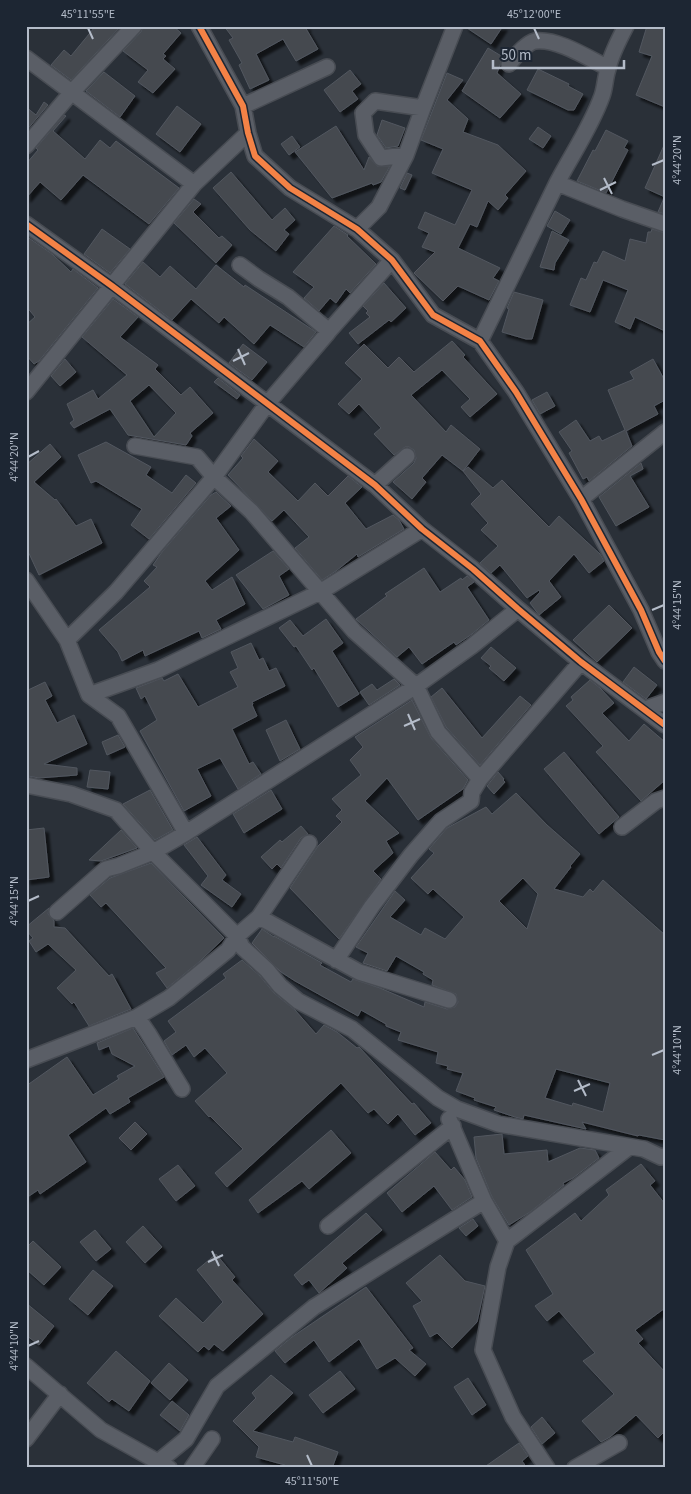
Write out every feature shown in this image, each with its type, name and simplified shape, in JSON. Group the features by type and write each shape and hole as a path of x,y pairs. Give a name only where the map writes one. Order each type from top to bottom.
{"street":[{"path":"26,146 72,92 134,26"},
{"path":"199,26 243,106 255,156 290,188 357,229 392,260 433,315 480,341 516,392 580,499 663,654"},
{"path":"357,229 379,207 406,155 455,26"},
{"path":"480,341 568,161 582,141 602,96 608,68 617,43 626,26"},
{"path":"509,64 534,41 554,42 608,68"},
{"path":"26,58 194,184"},
{"path":"243,106 327,66"},
{"path":"406,155 381,158 366,135 363,113 375,102 423,108"},
{"path":"26,392 194,184 248,133"},
{"path":"557,183 665,224"},
{"path":"26,224 112,286 375,485 422,529 473,568 581,662 665,725"},
{"path":"67,640 116,592 214,477 267,404 329,330 392,260"},
{"path":"240,265 288,297 329,330"},
{"path":"580,499 618,468 664,435"},
{"path":"135,446 197,457 214,477 251,512 354,631 416,686 438,732 480,779"},
{"path":"375,485 407,456"},
{"path":"89,695 158,670 320,592 422,529"},
{"path":"26,580 67,640 89,695 118,716 186,833"},
{"path":"57,912 106,869 153,852 186,833 416,686 472,646 518,609"},
{"path":"336,960 372,906 411,855 441,821 471,801 472,792 480,779 581,662"},
{"path":"645,709 665,702"},
{"path":"26,785 71,794 116,810 153,852 237,936 242,947 267,970 280,986 298,1001 352,1029 438,1098 457,1109 498,1124 644,1149 663,1161"},
{"path":"622,827 656,801 665,798"},
{"path":"26,1060 137,1017 169,998 228,950 237,936 260,917 309,843"},
{"path":"260,917 359,972 449,1000"},
{"path":"137,1017 182,1089"},
{"path":"438,1098 453,1126 465,1159 484,1201 507,1242"},
{"path":"328,1226 453,1126"},
{"path":"547,1468 513,1417 483,1350 498,1267 507,1242 629,1146"},
{"path":"26,1366 101,1430 163,1465 186,1439 217,1386 314,1307 484,1201"},
{"path":"26,1439 60,1394"},
{"path":"192,1468 212,1439"},
{"path":"576,1468 619,1444"}],"building":[{"path":"92,26 121,26 71,80 51,65 64,50 71,56 94,28"},
{"path":"143,26 173,26 181,33 163,54 166,56 163,59 175,69 153,93 138,82 148,70 123,51 141,32"},
{"path":"224,26 307,26 305,27 318,49 296,61 283,39 256,54 269,80 250,89 239,65 242,63 229,40 233,38"},
{"path":"464,26 503,26 491,44"},
{"path":"647,26 665,26 665,107 636,95 652,56 639,52"},
{"path":"488,48 503,57 497,73 521,94 500,118 462,91"},
{"path":"538,69 569,84 568,86 583,94 574,110 568,110 527,90"},
{"path":"350,70 361,84 352,91 358,99 340,112 324,90"},
{"path":"104,72 135,96 120,117 86,91"},
{"path":"447,73 463,80 447,100 468,119 463,132 498,145 526,171 505,195 508,198 498,210 488,201 477,227 470,224 458,248 500,268 493,278 499,281 489,300 458,286 443,301 414,273 435,252 422,247 429,233 418,228 425,212 455,225 472,190 432,173 443,149 421,140"},
{"path":"44,102 48,105 26,131 26,107 36,115"},
{"path":"177,106 201,124 180,152 156,134"},
{"path":"64,115 66,116 53,131 85,159 100,140 110,148 116,141 179,188 149,224 83,175 61,200 40,182 26,198 26,164 38,150 36,148"},
{"path":"382,120 405,128 398,146 386,148 377,135"},
{"path":"336,126 364,170 369,157 377,166 390,166 381,182 373,185 372,183 332,198 295,152"},
{"path":"538,127 551,136 543,148 529,139"},
{"path":"606,130 628,141 624,148 628,150 606,193 577,181"},
{"path":"292,136 300,147 289,155 281,144"},
{"path":"665,143 665,197 645,188"},
{"path":"231,172 272,220 285,208 295,220 284,230 289,234 276,251 250,230 213,188"},
{"path":"407,173 412,175 405,190 400,188"},
{"path":"194,199 201,204 193,212 219,238 222,236 232,245 216,263 174,223"},
{"path":"665,199 665,214 658,212"},
{"path":"555,211 570,220 561,234 547,226"},
{"path":"334,226 348,235 376,264 350,293 346,289 336,303 330,298 319,311 304,298 314,287 293,272"},
{"path":"102,229 130,249 110,273 84,254"},
{"path":"652,229 665,233 665,331 635,317 630,329 615,322 628,290 603,280 590,312 570,305 581,278 586,280 594,262 597,263 603,251 625,261 630,239 646,243 648,232 651,232"},
{"path":"552,231 569,240 555,263 554,270 540,267"},
{"path":"26,236 52,254 71,272 73,269 98,288 39,361 34,364 26,355 26,325 35,317 26,306"},
{"path":"143,262 160,277 170,266 196,289 216,265 244,287 245,285 316,332 304,347 270,325 254,344 224,317 219,323 191,299 172,320 125,284"},
{"path":"384,283 406,308 391,322 389,320 358,344 349,333 370,317 366,313 368,311 363,306"},
{"path":"514,292 543,300 532,339 502,332 509,309 507,308"},
{"path":"113,299 138,317 120,337 158,365 155,369 181,395 190,387 213,413 190,433 192,436 186,445 128,435 110,409 74,428 70,423 74,420 67,404 93,390 98,399 127,375 82,337","holes":["149,385 176,413 154,437 130,401"]},
{"path":"452,341 465,355 463,357 497,394 470,417 461,407 470,399 442,370 411,395 446,432 451,425 480,449 463,471 442,455 422,478 426,482 412,499 393,482 414,463 416,458 414,450 405,447 394,455 374,434 381,428 359,404 349,414 338,404 362,379 345,363 364,344 388,368 399,357 414,372"},
{"path":"243,344 267,362 252,380 229,363"},
{"path":"65,359 76,372 60,386 51,376"},
{"path":"653,359 665,381 665,400 654,406 658,414 626,431 632,446 589,481 587,477 583,479 569,453 572,451 559,432 576,420 590,441 599,436 602,441 625,430 608,390 634,379 630,372"},
{"path":"218,378 240,395 237,399 214,382"},
{"path":"547,392 555,406 540,414 532,400"},
{"path":"254,439 278,461 268,472 298,501 315,483 328,496 348,476 362,487 345,503 366,529 393,515 399,520 404,529 358,557 357,554 322,580 295,548 309,537 284,510 272,521 228,475 243,458 241,456"},
{"path":"106,442 151,467 146,475 172,493 186,475 196,483 149,539 131,525 142,509 96,481 91,483 78,455"},
{"path":"50,444 61,457 34,482 56,499 76,526 91,519 102,543 39,575 26,547 26,465"},
{"path":"641,463 643,469 630,476 649,507 616,526 599,497"},
{"path":"468,467 493,488 502,480 549,527 559,516 600,554 604,561 589,573 574,554 549,581 561,597 539,615 530,603 540,592 539,590 527,598 500,565 491,573 480,563 498,546 481,530 488,523 471,504 481,494 463,471"},
{"path":"216,492 231,506 216,518 239,550 205,581 212,590 232,577 245,604 216,620 221,629 202,638 199,631 145,656 143,650 122,661 118,652 99,630 150,587 144,581 157,567 153,565 162,552 211,495"},
{"path":"273,551 289,569 279,576 289,595 263,609 236,575"},
{"path":"424,568 440,592 467,576 474,582 467,587 489,620 456,645 454,642 422,664 409,647 397,657 356,619 387,596 385,594"},
{"path":"609,605 632,628 597,662 573,640"},
{"path":"326,619 343,643 332,651 359,694 338,707 314,668 312,670 296,646 294,647 279,628 290,620 303,636"},
{"path":"251,643 259,660 263,658 269,671 276,668 285,686 252,702 257,716 232,729 249,764 253,762 261,774 238,789 220,758 197,769 211,796 184,811 140,731 157,720 145,696 141,699 136,688 162,678 164,681 178,674 198,707 238,687 230,672 238,668 231,652"},
{"path":"491,647 516,668 504,681 481,658"},
{"path":"634,667 657,685 646,699 623,682"},
{"path":"394,679 400,685 369,705 360,692 372,684 377,690"},
{"path":"590,680 614,703 602,713 629,741 644,724 665,742 665,780 641,801 596,752 603,746 566,706 573,700 571,697"},
{"path":"45,682 52,696 45,700 57,723 74,715 87,744 44,764 77,768 77,775 39,778 28,776 26,756 26,691"},
{"path":"442,688 482,738 520,696 531,705 480,765 446,727 431,697"},
{"path":"412,700 431,738 468,780 463,789 418,820 387,778 365,801 399,833 386,841 393,853 373,871 381,879 339,939 290,888 318,846 342,822 336,816 342,810 332,799 361,775 350,760 363,747 355,737"},
{"path":"286,720 300,749 280,761 266,730"},
{"path":"118,735 125,747 107,755 102,742"},
{"path":"564,752 619,817 599,834 544,769"},
{"path":"90,770 110,772 108,789 87,787"},
{"path":"498,772 505,782 494,794 487,786"},
{"path":"150,790 173,830 155,840 123,804"},
{"path":"271,790 282,809 244,833 233,814"},
{"path":"516,793 547,825 580,854 554,889 583,897 590,889 593,892 603,880 665,935 665,1140 638,1136 582,1122 586,1129 524,1115 523,1119 494,1110 496,1107 474,1100 475,1098 456,1091 463,1073 447,1069 448,1066 436,1063 438,1052 398,1040 401,1032 386,1026 386,1024 361,1010 358,1016 295,981 281,972 252,943 262,929 351,982 353,979 380,988 424,1007 425,1002 447,1009 455,1007 458,1002 456,994 432,985 433,980 423,974 424,972 396,956 387,971 363,963 368,953 356,947 395,891 405,900 390,917 421,935 425,928 445,939 464,917 433,889 428,894 411,878 434,853 429,849 447,828 486,807 492,814","holes":["523,878 538,894 527,929 499,901","556,1069 610,1083 603,1112 573,1103 572,1106 545,1098"]},
{"path":"301,826 308,834 301,838 281,868 277,864 272,869 261,857 280,840 282,842"},
{"path":"44,828 49,877 26,880 26,830"},
{"path":"121,830 137,848 101,861 89,860"},
{"path":"197,837 226,875 222,880 241,894 232,907 201,885 208,876 184,845"},
{"path":"151,863 224,938 199,962 167,988 156,973 166,968 106,903 101,907 90,895 110,878"},
{"path":"49,908 48,914 54,921 54,927 65,928 109,976 112,974 131,1009 89,1026 74,1002 72,1004 57,988 76,970 48,944 36,952 29,941 33,938 26,930 26,927"},
{"path":"242,960 260,976 274,993 295,1010 316,1034 324,1025 337,1032 357,1048 359,1047 431,1123 415,1135 398,1114 388,1124 374,1109 368,1113 341,1083 227,1187 215,1173 243,1149 195,1101 227,1073 205,1048 194,1057 186,1045 172,1055 164,1041 176,1032 168,1021 226,978 223,974"},
{"path":"133,1028 164,1077 128,1098 130,1102 110,1114 106,1108 68,1135 86,1162 40,1194 38,1190 26,1198 26,1086 67,1057 93,1095 119,1079 117,1076 135,1066 112,1054 109,1046 99,1050 97,1043"},
{"path":"135,1122 147,1134 131,1150 119,1138"},
{"path":"331,1130 351,1153 309,1189 302,1181 258,1213 249,1200"},
{"path":"502,1134 504,1154 547,1150 548,1162 580,1148 595,1150 599,1158 573,1178 563,1183 564,1185 530,1212 509,1225 492,1197 476,1158 474,1137"},
{"path":"435,1152 451,1170 454,1167 465,1180 472,1197 452,1210 434,1186 402,1212 387,1193"},
{"path":"641,1164 655,1181 650,1185 665,1204 665,1308 635,1330 643,1339 638,1343 665,1372 665,1431 658,1438 636,1415 610,1437 601,1442 582,1421 614,1394 583,1361 595,1353 559,1311 547,1321 535,1306 553,1294 526,1250 575,1213 581,1221 609,1195 606,1190"},
{"path":"178,1165 195,1186 176,1201 159,1179"},
{"path":"366,1213 382,1230 342,1263 347,1268 319,1293 309,1280 302,1285 294,1275"},
{"path":"473,1219 478,1226 466,1236 459,1228"},
{"path":"143,1226 162,1247 145,1263 126,1242"},
{"path":"95,1230 111,1249 96,1261 80,1242"},
{"path":"33,1241 61,1267 44,1285 26,1269 26,1248"},
{"path":"216,1254 235,1277 232,1280 263,1314 223,1351 214,1344 209,1350 204,1346 198,1352 159,1316 176,1298 203,1323 223,1302 197,1270"},
{"path":"440,1255 465,1281 485,1286 477,1322 452,1348 437,1333 430,1337 413,1306 422,1301 406,1283"},
{"path":"93,1270 113,1286 88,1315 69,1299"},
{"path":"366,1287 413,1348 409,1350 426,1364 415,1376 395,1358 377,1369 359,1339 329,1362 314,1340 285,1363 275,1351 292,1337"},
{"path":"26,1303 54,1326 39,1345 26,1335"},
{"path":"116,1351 150,1381 129,1411 112,1399 109,1402 87,1383"},
{"path":"169,1363 188,1380 170,1400 151,1383"},
{"path":"340,1371 355,1389 323,1413 309,1395"},
{"path":"271,1375 293,1393 253,1431 293,1442 295,1437 338,1452 332,1468 284,1468 285,1465 256,1457 259,1447 233,1421 256,1398 252,1393"},
{"path":"468,1378 486,1405 472,1415 454,1387"},
{"path":"172,1401 189,1415 180,1431 160,1415"},
{"path":"542,1417 555,1433 542,1444 531,1427"},
{"path":"519,1443 528,1456 522,1461 527,1468 483,1468"}],"cycle path":[{"path":"199,26 243,106 255,156 290,188 357,229 392,260 433,315 480,341 516,392 581,499 641,610 659,652 665,661"},
{"path":"26,224 112,286 375,485 422,529 473,569 581,662 665,725"}]}
